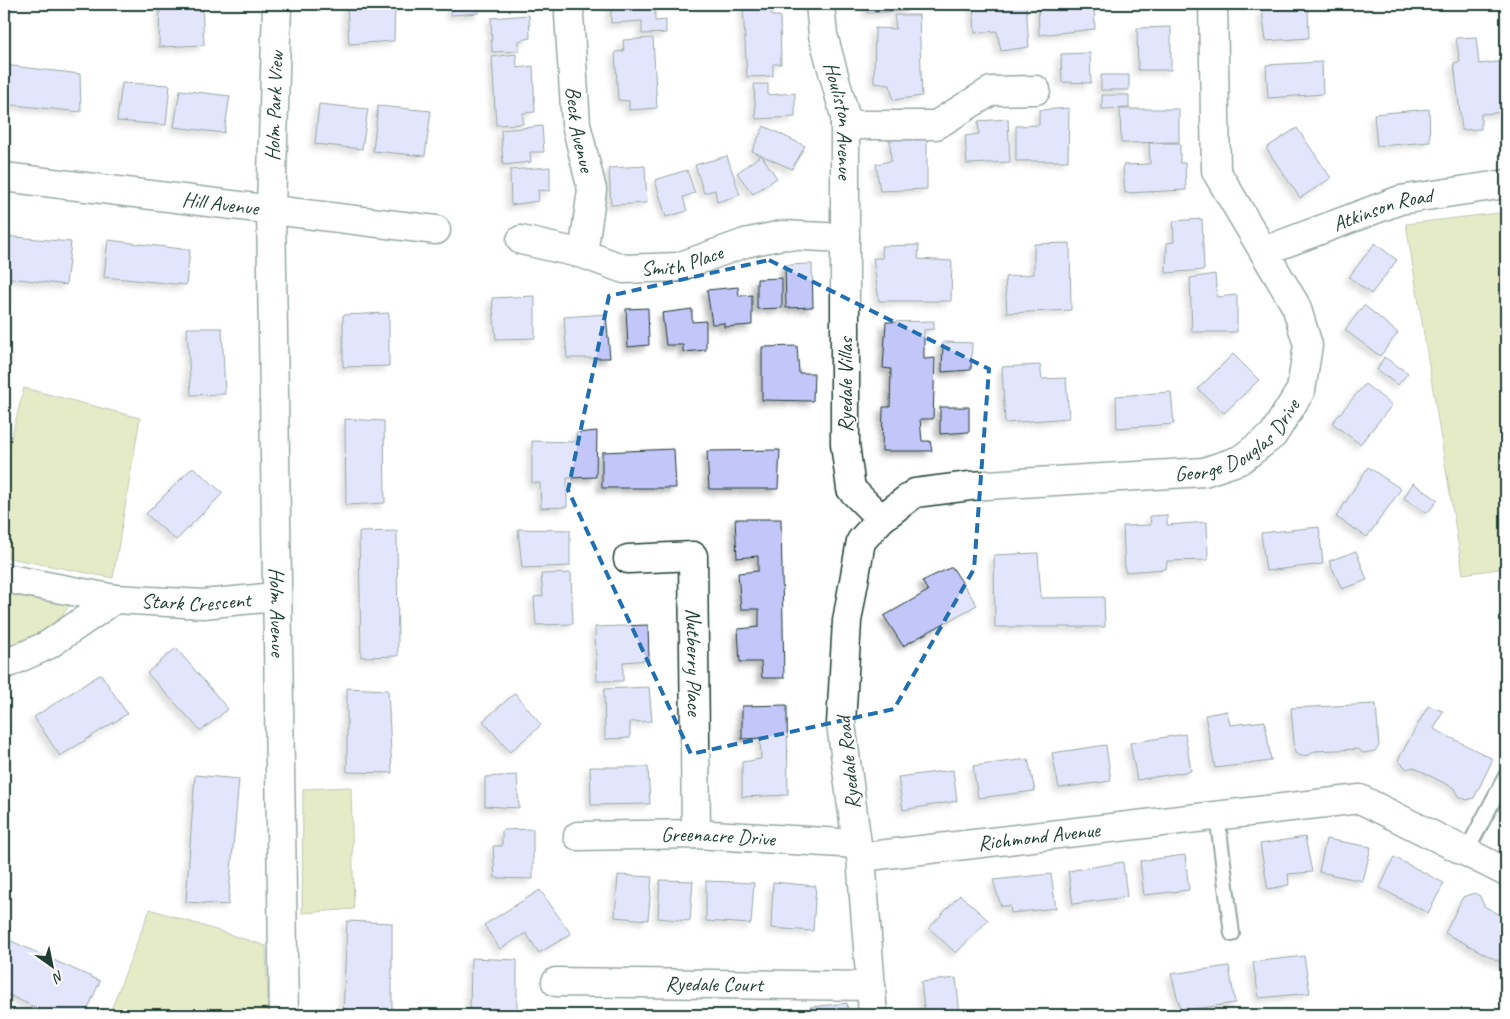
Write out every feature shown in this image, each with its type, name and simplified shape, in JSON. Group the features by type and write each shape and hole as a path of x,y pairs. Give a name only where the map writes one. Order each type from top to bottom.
{"street":[{"name":"Holm Park View","path":"271,209 278,4"},
{"name":"Beck Avenue","path":"570,4 569,15 576,124 592,190 583,254"},
{"name":"Houliston Avenue","path":"820,4 823,34 845,116 845,238"},
{"name":"George Douglas Drive","path":"881,519 916,493 970,486 1204,472 1240,460 1273,435 1302,390 1308,345 1296,306 1216,170 1214,4"},
{"path":"845,125 936,125 991,91 1036,90"},
{"name":"Hill Avenue","path":"4,177 436,230"},
{"name":"Atkinson Road","path":"1264,251 1400,200 1506,184"},
{"name":"Holm Avenue","path":"271,209 284,1015"},
{"name":"Smith Place","path":"521,240 583,254 624,269 678,267 745,243 782,236 845,238"},
{"name":"Ryedale Villas","path":"845,238 846,453 851,489 881,519"},
{"name":"Ryedale Road","path":"873,1015 859,850 840,724 847,621 861,541 881,519"},
{"name":"Nutberry Place","path":"628,559 693,556 696,834"},
{"name":"Stark Crescent","path":"4,578 115,599 203,604 276,597"},
{"name":"Stark Crescent","path":"4,665 48,645 115,599"},
{"name":"Richmond Avenue","path":"859,850 1360,799 1506,872"},
{"name":"Greenacre Drive","path":"578,836 696,834 859,850"},
{"name":"Ryedale Court","path":"556,982 870,986"}],"lane":[{"path":"1466,852 1506,776"},
{"path":"1217,814 1232,934"}],"highlighted area":[{"path":"769,260 989,369 974,569 894,709 691,754 568,490 609,296"}],"green space":[{"path":"1506,212 1506,568 1463,574 1406,224"},
{"path":"24,388 140,418 113,578 4,557 4,466"},
{"path":"4,588 72,603 53,626 31,643 4,649"},
{"path":"351,787 354,909 302,913 303,789"},
{"path":"150,909 266,946 268,1015 109,1015"}],"building":[{"path":"160,4 202,4 204,45 159,47"},
{"path":"347,4 395,4 394,41 349,44"},
{"path":"451,4 479,4 479,13 451,15"},
{"path":"611,4 655,4 655,21 666,20 666,33 642,34 642,21 611,23"},
{"path":"867,4 907,4 907,11 867,13"},
{"path":"973,4 1026,4 1029,47 1001,51 997,31 975,33"},
{"path":"1038,4 1094,4 1095,29 1039,35"},
{"path":"1366,4 1392,4 1366,6"},
{"path":"771,5 772,16 780,16 781,64 773,64 773,76 747,77 743,6"},
{"path":"1308,8 1309,38 1266,41 1262,10"},
{"path":"529,15 530,38 519,41 519,51 492,52 491,18"},
{"path":"894,15 919,15 922,96 893,100 890,85 874,83 875,28 896,29"},
{"path":"1171,27 1171,70 1138,70 1137,28"},
{"path":"1476,37 1479,64 1506,61 1506,112 1481,114 1481,129 1462,130 1454,63 1460,62 1456,38"},
{"path":"653,38 657,108 629,110 629,101 618,100 615,52 624,51 623,40"},
{"path":"1090,53 1091,83 1062,82 1061,54"},
{"path":"516,54 517,68 533,66 535,112 523,113 523,124 496,125 492,57"},
{"path":"1322,62 1323,94 1268,98 1266,65"},
{"path":"4,65 80,74 81,112 4,104"},
{"path":"1101,75 1129,75 1129,90 1101,90"},
{"path":"122,83 170,85 166,125 117,121"},
{"path":"754,84 768,84 768,95 795,93 795,117 756,119"},
{"path":"180,90 230,96 224,133 174,127"},
{"path":"1102,95 1129,95 1129,108 1102,109"},
{"path":"319,104 368,109 362,149 315,144"},
{"path":"378,106 431,111 425,156 373,151"},
{"path":"1069,108 1068,161 1016,161 1016,126 1039,125 1039,110"},
{"path":"1120,109 1179,109 1179,142 1121,143"},
{"path":"1429,109 1430,142 1377,146 1374,114"},
{"path":"1008,119 1010,162 967,164 965,136 979,134 978,121"},
{"path":"542,126 544,152 530,152 531,162 503,165 501,130"},
{"path":"764,126 805,146 792,169 752,151"},
{"path":"1297,128 1331,178 1300,198 1266,148"},
{"path":"927,136 927,189 880,191 876,164 891,161 890,139"},
{"path":"1149,143 1180,143 1180,163 1185,163 1186,190 1125,193 1123,165 1150,164"},
{"path":"761,155 777,178 753,194 737,173"},
{"path":"727,156 740,195 717,202 715,190 704,193 695,165"},
{"path":"645,166 647,203 611,205 609,168"},
{"path":"550,167 550,191 538,190 539,201 511,205 510,170"},
{"path":"687,170 695,193 683,197 687,211 666,217 655,180"},
{"path":"1202,219 1204,270 1166,273 1167,243 1174,242 1173,221"},
{"path":"4,236 71,242 66,285 4,277"},
{"path":"108,240 190,250 186,285 104,277"},
{"path":"1070,243 1071,310 1007,313 1005,277 1034,274 1034,244"},
{"path":"1375,243 1397,260 1371,294 1349,277"},
{"path":"919,245 918,259 952,261 951,301 879,301 873,258 883,258 881,246"},
{"path":"812,264 813,307 786,308 785,265"},
{"path":"1215,274 1217,297 1237,295 1237,332 1192,332 1190,278"},
{"path":"782,278 782,308 757,309 757,279"},
{"path":"738,287 739,296 752,295 752,325 724,327 724,323 712,324 707,290"},
{"path":"535,296 535,338 496,339 492,298"},
{"path":"1364,305 1398,333 1380,356 1345,330"},
{"path":"648,308 649,345 628,347 626,309"},
{"path":"692,309 692,322 706,321 706,350 683,352 683,345 666,345 662,313"},
{"path":"389,313 389,366 343,367 343,315"},
{"path":"606,314 610,358 567,358 564,317"},
{"path":"934,321 934,329 924,330 924,359 935,358 933,419 920,419 922,441 930,441 932,451 882,451 883,407 890,407 891,369 883,368 886,322"},
{"path":"187,328 222,328 225,394 191,395"},
{"path":"943,342 972,343 971,370 942,372"},
{"path":"797,346 799,373 814,373 813,401 762,400 762,347"},
{"path":"1233,354 1259,380 1224,413 1198,389"},
{"path":"1384,357 1408,373 1398,385 1377,370"},
{"path":"1040,365 1042,379 1066,378 1069,418 1005,423 1002,367"},
{"path":"1365,384 1392,405 1360,444 1332,423"},
{"path":"1171,392 1174,424 1117,428 1116,396"},
{"path":"940,407 969,407 969,432 940,434"},
{"path":"345,419 384,421 385,503 346,505"},
{"path":"597,431 596,477 567,478 567,507 541,508 540,483 532,483 532,441 575,442 576,433"},
{"path":"674,449 676,488 602,488 602,452"},
{"path":"780,450 778,489 709,489 707,451"},
{"path":"193,467 223,493 176,540 146,514"},
{"path":"1368,467 1401,489 1367,537 1336,517"},
{"path":"1413,483 1438,500 1427,513 1404,498"},
{"path":"1167,515 1167,525 1207,522 1208,560 1167,561 1166,569 1125,572 1123,526 1151,525 1150,516"},
{"path":"735,519 781,519 784,678 762,678 761,662 740,662 738,629 759,627 759,609 741,609 738,573 758,571 758,556 737,558"},
{"path":"1319,527 1323,564 1266,571 1261,533"},
{"path":"518,529 570,530 570,566 522,568"},
{"path":"397,531 398,656 361,657 359,532"},
{"path":"1356,551 1367,580 1342,589 1329,561"},
{"path":"1038,553 1041,598 1104,597 1105,627 995,627 994,555"},
{"path":"952,567 977,605 903,646 884,616 928,591 922,581"},
{"path":"571,573 573,624 536,625 534,597 543,596 541,574"},
{"path":"648,625 649,660 623,662 623,681 597,681 595,627"},
{"path":"176,648 228,709 201,731 147,673"},
{"path":"101,674 127,714 60,756 34,717"},
{"path":"649,687 652,721 630,722 630,738 605,739 604,689"},
{"path":"347,688 388,690 392,773 347,772"},
{"path":"515,693 541,725 510,752 483,721"},
{"path":"1376,704 1379,746 1375,751 1363,753 1358,749 1315,751 1309,755 1301,756 1295,753 1291,708"},
{"path":"787,705 788,795 742,797 742,762 761,759 760,738 742,739 742,706"},
{"path":"1428,706 1443,711 1434,729 1493,759 1474,798 1467,800 1458,796 1454,788 1413,767 1407,769 1398,760"},
{"path":"1227,711 1230,725 1265,721 1271,761 1215,768 1205,715"},
{"path":"4,724 10,727 4,744"},
{"path":"1185,734 1191,771 1137,780 1130,743"},
{"path":"1106,745 1111,781 1059,788 1052,753"},
{"path":"1028,759 1035,791 978,798 973,766"},
{"path":"590,767 648,767 650,804 591,805"},
{"path":"953,770 957,801 903,810 898,777"},
{"path":"195,775 239,779 228,905 186,902"},
{"path":"517,775 519,808 485,806 485,777"},
{"path":"533,829 533,879 495,878 493,846 502,846 502,830"},
{"path":"1305,837 1312,872 1288,874 1289,885 1268,889 1260,844"},
{"path":"1326,839 1371,847 1363,881 1319,872"},
{"path":"1185,855 1189,890 1144,895 1140,861"},
{"path":"1394,857 1444,883 1428,913 1380,888"},
{"path":"1123,862 1127,897 1073,904 1068,871"},
{"path":"1051,874 1056,908 1011,913 1010,906 1001,906 993,880"},
{"path":"618,875 652,877 648,920 615,917"},
{"path":"660,880 693,881 690,921 658,918"},
{"path":"706,881 754,883 751,924 706,921"},
{"path":"773,882 816,886 813,931 771,928"},
{"path":"540,890 571,934 539,953 526,933 500,949 484,925"},
{"path":"1474,893 1480,896 1484,906 1506,918 1506,965 1445,933 1463,897"},
{"path":"960,895 988,920 956,953 929,928"},
{"path":"347,921 392,923 392,1015 343,1015"},
{"path":"7,939 100,981 85,1015 52,1015 4,993 4,947"},
{"path":"1304,956 1310,993 1259,998 1253,962"},
{"path":"471,958 517,960 517,1015 470,1015"},
{"path":"1229,966 1235,1003 1181,1011 1171,974"},
{"path":"956,978 960,1015 925,1015 921,982"},
{"path":"847,1003 849,1015 811,1015 810,1007"}]}
